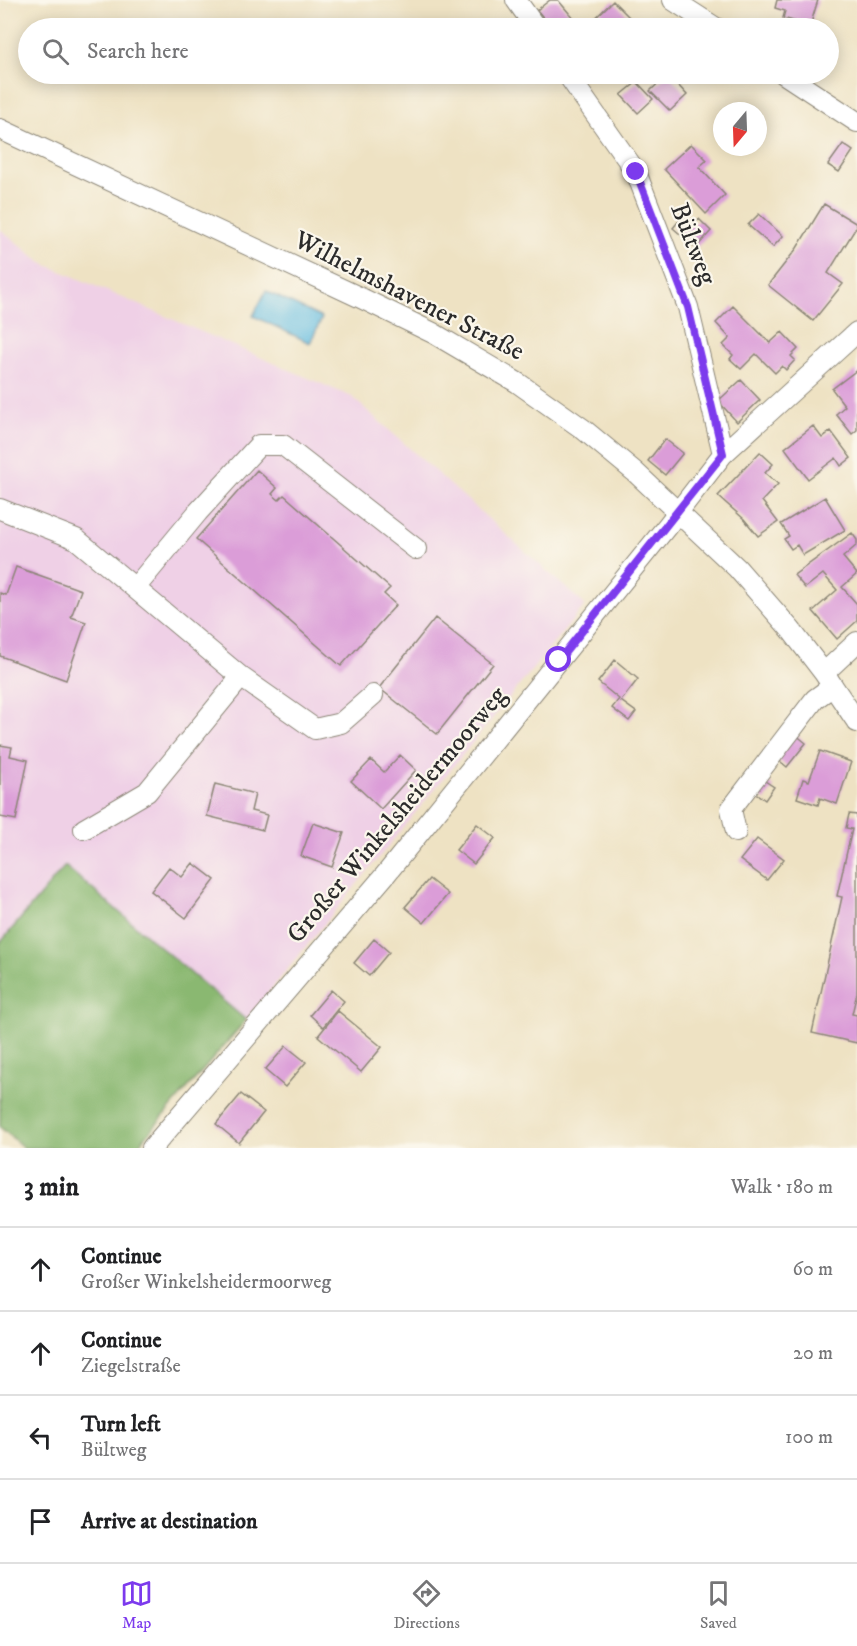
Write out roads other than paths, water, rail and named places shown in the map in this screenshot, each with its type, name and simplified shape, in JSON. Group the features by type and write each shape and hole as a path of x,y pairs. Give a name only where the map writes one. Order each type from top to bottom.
{"street":[{"path":"516,0 529,18"},
{"path":"673,0 701,18"},
{"name":"Bültweg","path":"574,84 636,172 688,307 723,454"},
{"path":"799,84 857,122"},
{"name":"Wilhelmshavener Straße","path":"0,129 433,333 518,383 583,429 635,472 737,568 829,680 857,722"},
{"name":"Großer Winkelsheidermoorweg","path":"152,1148 386,874 723,454 857,332"},
{"path":"135,588 198,512 259,445 283,445 416,549"},
{"path":"0,508 76,539 241,677 315,729 341,723 373,695"},
{"path":"736,832 731,809 857,642"},
{"path":"84,829 147,792 241,677"}],"water":[{"path":"266,291 322,318 310,343 253,316"}]}
